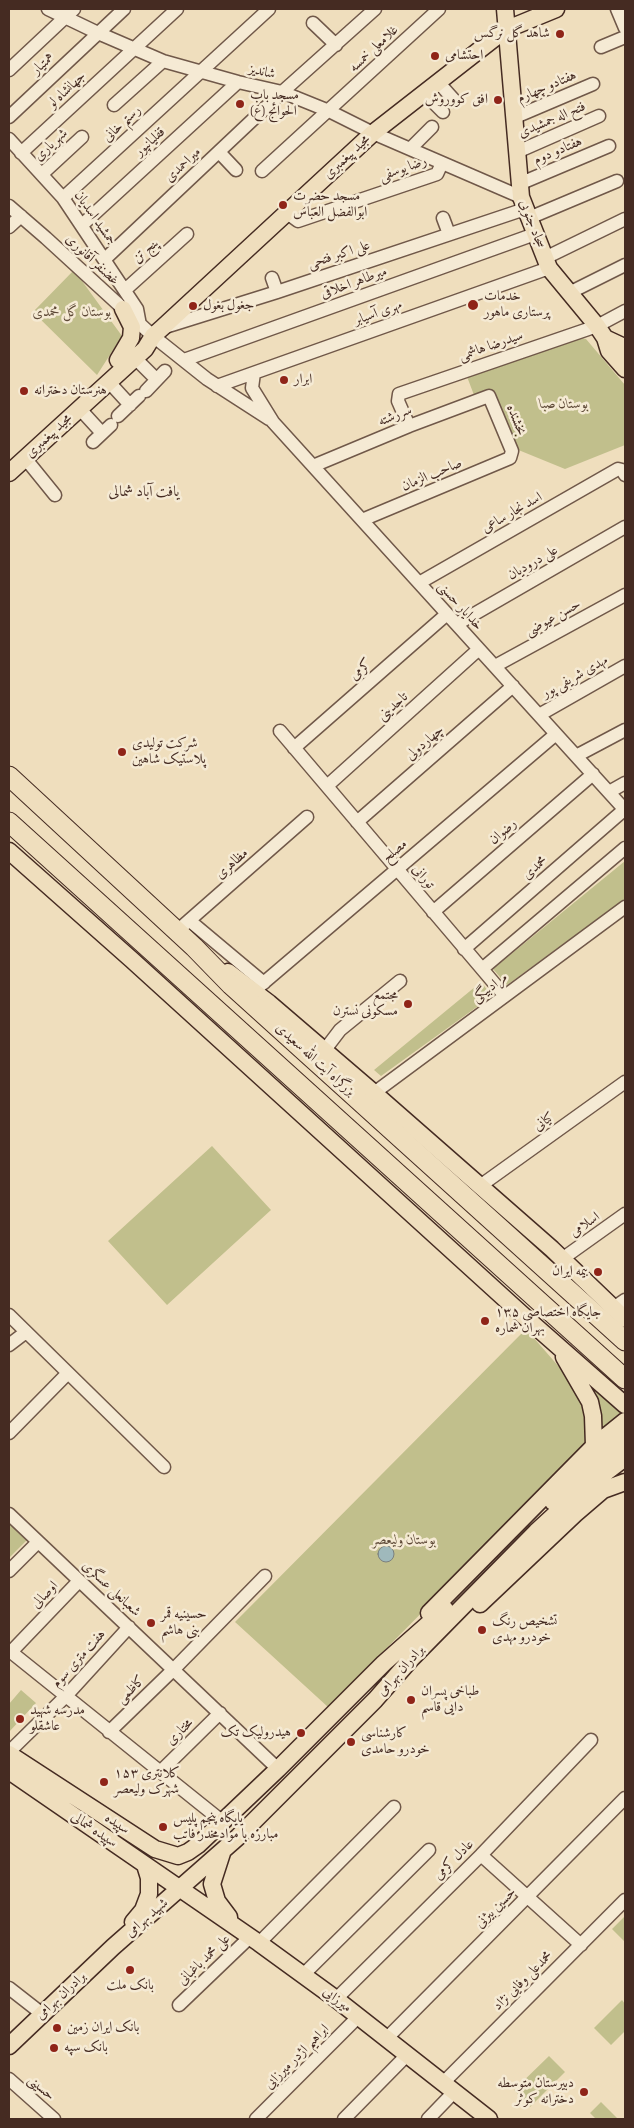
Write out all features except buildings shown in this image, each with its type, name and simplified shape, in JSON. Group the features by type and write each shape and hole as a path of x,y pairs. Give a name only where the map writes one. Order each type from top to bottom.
{"highway":[{"name":"بزرگراه آیت الله سعیدی","path":"9,776 183,926 194,947 231,985 625,1341"},
{"name":"بزرگراه آیت الله سعیدی","path":"9,822 625,1379"}],"main road":[{"name":"سجاد جنوبی","path":"505,9 516,152 523,202 547,263 569,293 614,342 625,369"},
{"name":"مجید پیغمبری","path":"17,459 79,408 135,358 158,332 373,133 506,30 556,9"},
{"path":"508,58 529,20"},
{"path":"118,360 131,338 132,327 124,309"},
{"name":"مجید پیغمبری","path":"9,474 17,459 118,360 139,341 158,332"},
{"path":"9,851 16,865 625,1405"},
{"path":"194,947 259,987 324,1051 562,1259 619,1304 625,1319"},
{"path":"557,1345 590,1402 593,1416 594,1446"},
{"path":"384,1664 422,1619 594,1446 625,1421"},
{"name":"برادران بهرامی","path":"178,1856 198,1845 278,1770 384,1664 427,1626 566,1490 625,1439"},
{"name":"برادران بهرامی","path":"180,1889 227,1847 375,1700 412,1658 536,1532 576,1496 625,1458"},
{"path":"375,1700 425,1657 552,1535 625,1474"},
{"path":"604,1490 625,1482"},
{"name":"سپیده","path":"9,1752 33,1779 155,1848 178,1856"},
{"name":"سپیده شمالی","path":"9,1771 33,1779 180,1889"},
{"path":"220,1824 216,1837 217,1846 227,1847 214,1873 213,1892 217,1901 237,1927"},
{"path":"113,1947 143,1910 149,1894 149,1878 146,1865"},
{"name":"میرزایی","path":"180,1889 237,1927 336,1999 489,2119"},
{"name":"شهید بهرامی","path":"113,1947 180,1889"},
{"name":"برادران بهرامی","path":"9,2046 41,2013 113,1947"}],"street":[{"name":"شاندیز","path":"48,9 70,13 98,33 164,61 238,82 282,92 329,111 523,202"},
{"name":"همتیار","path":"9,117 124,9"},
{"name":"جهانشاه لو","path":"13,146 134,49 177,9"},
{"name":"رستم خانی","path":"63,198 269,9"},
{"name":"میراحمدی","path":"105,259 282,92 375,9"},
{"name":"غلامعلی خمسه","path":"262,171 439,9"},
{"path":"617,9 625,28"},
{"path":"9,70 70,13"},
{"path":"313,23 336,45"},
{"path":"601,47 625,37"},
{"path":"114,105 164,61"},
{"name":"قفلیانپور","path":"82,225 238,82"},
{"path":"438,82 455,100"},
{"name":"هفتادو چهارم","path":"514,118 593,84"},
{"path":"424,93 443,112"},
{"name":"فتح اله جمشیدی","path":"516,152 599,116"},
{"path":"410,149 432,127"},
{"name":"شهریاری","path":"42,174 82,137"},
{"name":"جمشید اسدیان","path":"13,146 63,198 137,309 140,324"},
{"name":"هفتادو دوم","path":"523,202 609,146"},
{"path":"219,152 236,170"},
{"name":"رضا یوسفی","path":"287,213 298,221 437,174 442,163"},
{"path":"523,202 617,181"},
{"name":"علی اکبر فتحی","path":"158,332 449,234 523,202"},
{"name":"غضنفر آقانوری","path":"9,206 140,324 158,332"},
{"path":"9,227 21,216"},
{"path":"442,218 449,234"},
{"name":"مهری آسیابر","path":"217,386 547,263 625,219"},
{"name":"پنج تن","path":"125,290 187,234"},
{"name":"میرطاهر اخلاقی","path":"184,360 535,234"},
{"path":"569,293 625,265"},
{"path":"272,278 277,292"},
{"name":"سیدرضا هاشمی","path":"409,426 397,397 400,394 614,342 625,312"},
{"name":"خدایار حسنی","path":"158,332 184,360 217,386 273,422"},
{"path":"79,408 106,429 161,375 135,358"},
{"name":"خدایار حسنی","path":"254,373 252,388 273,422 625,810"},
{"path":"108,382 139,398"},
{"name":"سررشته","path":"313,466 409,426 489,396"},
{"name":"بخشنده","path":"489,396 512,451 511,456"},
{"name":"صاحب الزمان","path":"362,520 511,456"},
{"path":"17,459 55,495"},
{"name":"اسد نجار ساعی","path":"419,583 623,472"},
{"name":"علی درودیان","path":"457,624 625,527"},
{"name":"حسن عیوضی","path":"495,666 625,595"},
{"name":"کرمی","path":"294,748 447,614"},
{"name":"تاجدینی","path":"326,786 480,649"},
{"name":"مهدی شریفی پور","path":"539,715 625,666"},
{"name":"چهاردولی","path":"357,822 512,686"},
{"path":"576,756 625,730"},
{"name":"تورانی","path":"280,731 505,996"},
{"name":"مصلح","path":"259,987 556,734"},
{"name":"رضوان","path":"433,912 593,774"},
{"path":"609,792 625,783"},
{"name":"محمدی","path":"464,948 625,810"},
{"name":"مظاهری","path":"183,926 307,817"},
{"name":"مرادبیگی","path":"482,969 625,848"},
{"name":"مرادبیگی","path":"374,1094 625,907"},
{"path":"183,926 259,987"},
{"path":"324,1051 340,1030 400,981"},
{"name":"کیانی","path":"480,1186 625,1082"},
{"name":"اسلامی","path":"562,1259 625,1214"},
{"path":"9,1315 164,1467"},
{"path":"9,1345 26,1332"},
{"path":"9,1433 68,1373"},
{"name":"شعبانعلی عسگری","path":"9,1514 278,1770"},
{"path":"9,1572 38,1542"},
{"name":"کاظمی","path":"109,1732 174,1669 264,1576"},
{"name":"اوصالی","path":"66,1696 11,1652 79,1581"},
{"name":"هفت متری سوم","path":"9,1752 66,1696 128,1627"},
{"path":"66,1696 160,1772 220,1824"},
{"name":"مختاری","path":"160,1772 220,1713"},
{"name":"عادل کرمی","path":"336,1999 481,1856 591,1740"},
{"name":"حسین بیژنی","path":"386,2039 528,1898 625,1798"},
{"name":"علی محمد باغبانی","path":"179,2005 255,1940 394,1807"},
{"path":"303,1975 429,1850"},
{"path":"481,1856 581,1945"},
{"name":"محمدعلی وفایی نژاد","path":"428,2119 448,2088 625,1900"},
{"path":"9,1988 41,2013"},
{"name":"ابراهیم اژدر میرزایی","path":"256,2119 358,2017"},
{"path":"344,2119 407,2055"},
{"name":"حسینی","path":"9,2080 54,2119"}],"green space":[{"name":"بوستان گل محمدی","path":"74,270 122,336 97,375 33,312"},
{"name":"بوستان صبا","path":"577,337 586,339 625,385 625,445 565,469 516,449 493,398 477,403 466,374"},
{"path":"625,861 625,899 507,985 493,969"},
{"path":"481,982 492,996 381,1076 374,1070"},
{"path":"212,1146 271,1210 167,1305 108,1241"},
{"name":"بوستان ولیعصر","path":"526,1329 560,1368 576,1391 587,1415 588,1442 505,1529 328,1707 235,1622"},
{"path":"588,1383 604,1393 625,1415 600,1433 600,1409 594,1392"},
{"path":"9,1518 30,1537 9,1558"},
{"path":"21,1690 36,1703 9,1732 9,1704"},
{"path":"625,1916 625,1942 612,1929"},
{"path":"622,2000 625,2004 625,2031 611,2045 594,2028"},
{"path":"549,2056 565,2072 530,2107 514,2090"},
{"path":"601,2102 618,2119 596,2119 590,2113"}],"water":[{"path":"383,1546 389,1546 394,1551 392,1560 383,1562 378,1557 378,1551"}],"place":[{"name":"شاهد گل نرگس","path":"560,34"},
{"name":"احتشامی","path":"435,56"},
{"name":"افق کووروش","path":"498,100"},
{"name":"مسجد باب الحوائج (ع)","path":"240,104"},
{"name":"مسجد حضرت ابوالفضل العباس","path":"283,205"},
{"name":"خدمات پرستاری ماهور","path":"473,305"},
{"name":"جغول بغول","path":"193,306"},
{"name":"ابرار","path":"284,380"},
{"name":"هنرستان دخترانه","path":"24,391"},
{"name":"شرکت تولیدی پلاستیک شاهین","path":"122,752"},
{"name":"مجتمع مسکونی نسترن","path":"408,1004"},
{"name":"بیمه ایران","path":"598,1272"},
{"name":"۱۳۵ جایگاه اختصاصی بهران شماره","path":"485,1321"},
{"name":"حسینیه قمر بنی هاشم","path":"151,1623"},
{"name":"تشخیص رنگ خودرو مهدی","path":"482,1630"},
{"name":"طباخی پسران دایی قاسم","path":"411,1700"},
{"name":"مدرسه شهید عاشقلو","path":"20,1719"},
{"name":"هیدرولیک تک","path":"301,1733"},
{"name":"کارشناسی خودرو حامدی","path":"351,1742"},
{"name":"کلانتری ۱۵۳ شهرک ولیعصر","path":"104,1782"},
{"name":"پایگاه پنجم پلیس مبارزه با موادمخدر فاتب","path":"163,1827"},
{"name":"بانک ملت","path":"130,1970"},
{"name":"بانک ایران زمین","path":"57,2028"},
{"name":"بانک سپه","path":"54,2048"},
{"name":"دبیرستان متوسطه دخترانه کوثر","path":"584,2092"}],"district":[{"name":"یافت آباد شمالی","path":"144,492"}]}
